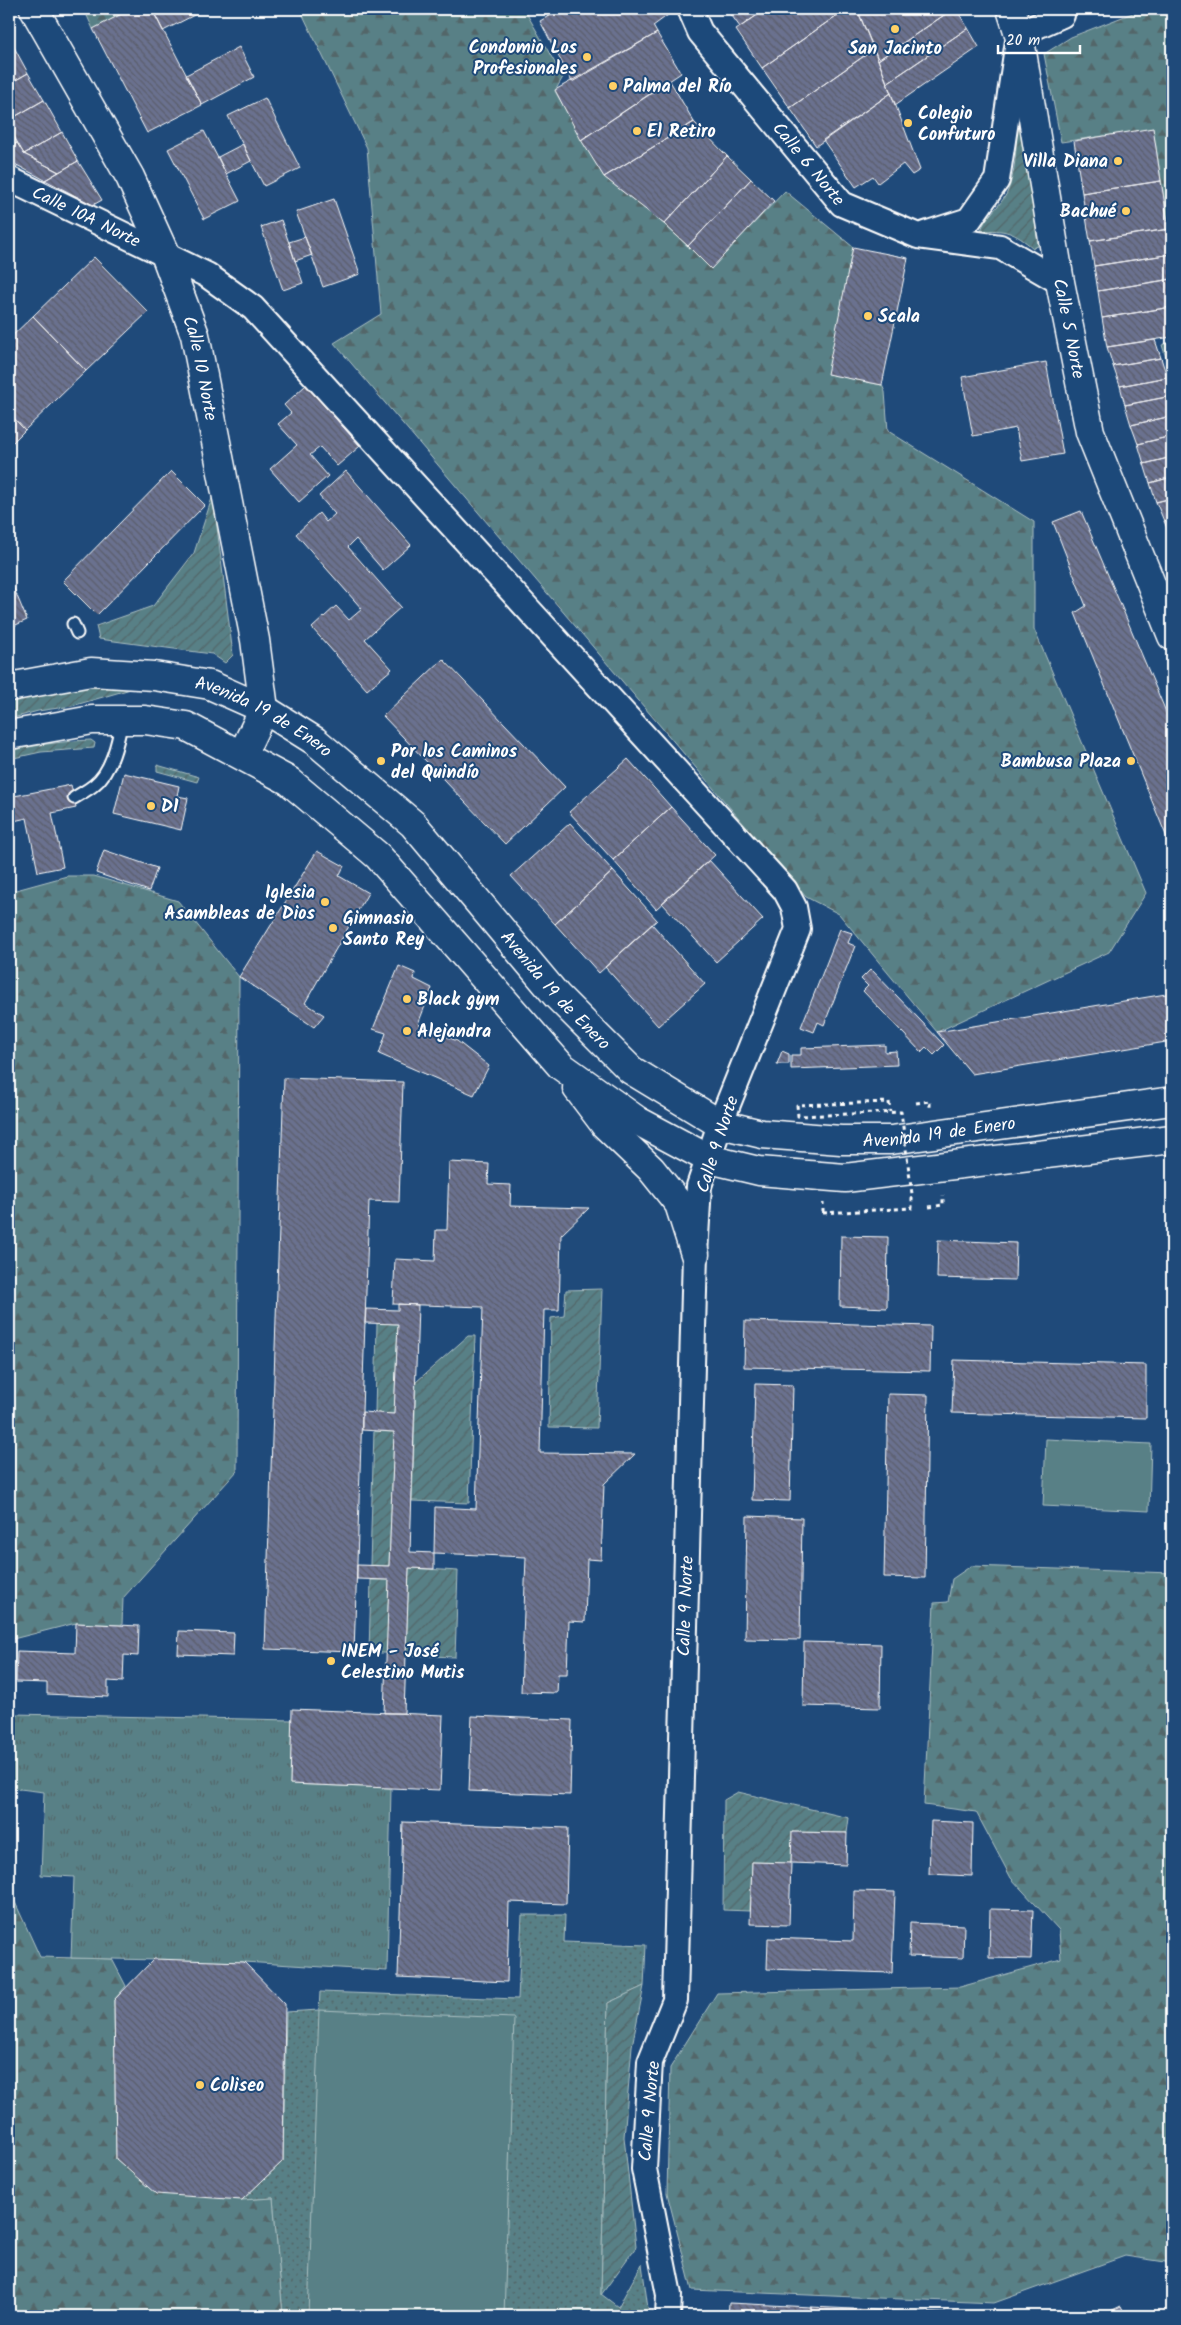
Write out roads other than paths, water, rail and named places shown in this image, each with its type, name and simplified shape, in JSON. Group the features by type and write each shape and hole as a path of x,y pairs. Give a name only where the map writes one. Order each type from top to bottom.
{"main road":[{"name":"Calle 10 Norte","path":"34,9 130,177 165,254 195,336 255,640 264,710"},
{"name":"Calle 5 Norte","path":"1015,21 1060,282 1090,432 1172,636"},
{"name":"Avenida 19 de Enero","path":"9,687 90,672 154,676 210,685 264,710 323,746 413,824 557,996 631,1070 720,1124 762,1134 841,1140 891,1140 1172,1101"},
{"path":"242,755 264,710"},
{"name":"Avenida 19 de Enero","path":"9,735 92,720 145,720 186,726 289,781 378,856 561,1066 638,1121 709,1159 759,1171 845,1178 1172,1139"},
{"path":"561,1066 605,1125 650,1169 679,1204 695,1254"}],"street":[{"name":"Calle 6 Norte","path":"690,9 700,32 842,204 918,236 1000,247 1060,282"},
{"path":"918,236 969,220 996,180 1015,21 1066,12"},
{"name":"Calle 10A Norte","path":"9,179 207,275 254,308 785,890 794,907"},
{"name":"Calle 9 Norte","path":"668,2316 669,2294 644,2169 650,2062 675,2000 695,1254 700,1186 720,1124 798,928 794,907"}],"lane":[{"path":"74,798 95,784 104,772 118,740 122,720"}],"place":[{"name":"San Jacinto","path":"895,29"},
{"name":"Condomio Los Profesionales","path":"587,57"},
{"name":"Palma del Río","path":"613,86"},
{"name":"Colegio Confuturo","path":"908,123"},
{"name":"El Retiro","path":"637,131"},
{"name":"Villa Diana","path":"1118,161"},
{"name":"Bachué","path":"1126,211"},
{"name":"Scala","path":"868,316"},
{"name":"Por los Caminos del Quindío","path":"381,761"},
{"name":"Bambusa Plaza","path":"1131,761"},
{"name":"D1","path":"151,806"},
{"name":"Iglesia Asambleas de Dios","path":"325,902"},
{"name":"Gimnasio Santo Rey","path":"333,928"},
{"name":"Black gym","path":"407,999"},
{"name":"Alejandra","path":"407,1031"},
{"name":"INEM - José Celestino Mutis","path":"331,1661"},
{"name":"Coliseo","path":"200,2085"}]}
